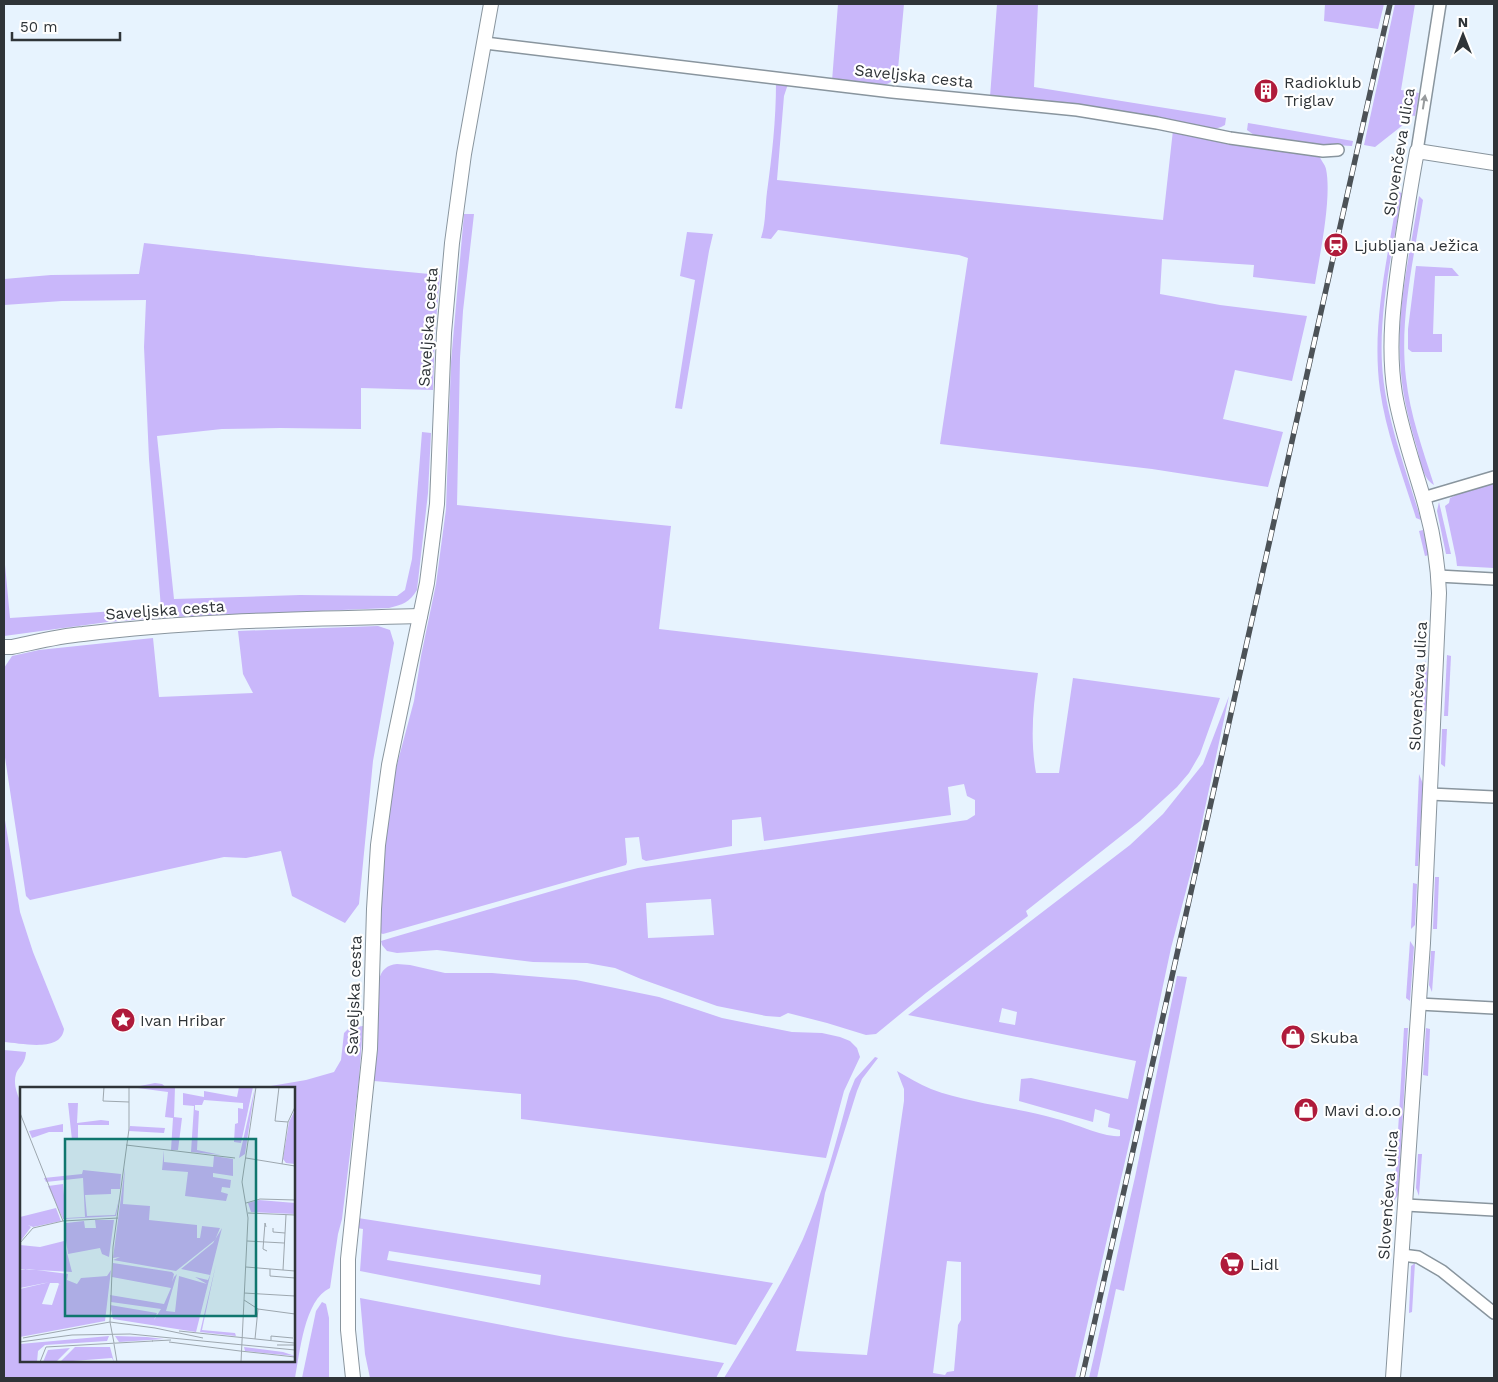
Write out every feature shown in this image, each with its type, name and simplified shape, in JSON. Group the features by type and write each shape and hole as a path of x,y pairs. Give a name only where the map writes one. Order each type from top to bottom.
{"street":[{"name":"Saveljska cesta","path":"353,1378 348,1330 348,1259 370,1049 378,844 389,765 427,583 437,504 444,333 452,242 464,154 491,4"},
{"name":"Slovenčeva ulica","path":"1393,1378 1406,1205 1439,619 1438,576 1432,531 1399,411 1393,381 1391,352 1395,288 1440,4"},
{"name":"Saveljska cesta","path":"485,42 836,86 1077,110 1230,138 1323,151 1338,150"},
{"path":"1417,151 1494,163"},
{"path":"1423,498 1494,476"},
{"path":"1438,576 1494,579"},
{"name":"Saveljska cesta","path":"4,647 82,634 175,625 420,616"},
{"path":"1430,794 1494,798"},
{"path":"1418,1004 1494,1008"},
{"path":"1406,1205 1494,1210"},
{"path":"1402,1255 1418,1257 1442,1271 1494,1313"}],"shaded area":[{"path":"838,4 904,4 898,69 891,82 876,85 832,81"},
{"path":"997,4 1038,4 1034,87 1226,118 1225,125 1219,128 1205,129 1103,108 990,97"},
{"path":"1325,4 1384,4 1378,29 1324,21"},
{"path":"1395,4 1415,4 1401,90 1419,93 1415,116 1410,115 1408,121 1375,147 1364,145"},
{"path":"776,83 788,84 784,96 777,180 1163,220 1173,130 1208,140 1319,155 1326,169 1328,195 1325,226 1315,284 1253,277 1254,265 1162,259 1160,294 1220,305 1307,316 1292,381 1235,370 1223,419 1283,432 1268,487 1152,469 940,444 968,258 959,255 778,230 771,239 761,238 765,221"},
{"path":"1248,123 1353,141 1352,146 1316,144 1254,135 1247,130"},
{"path":"1398,192 1402,193 1385,300 1382,364 1387,404 1421,520 1416,518 1391,438 1380,390 1378,365 1379,315"},
{"path":"1419,196 1423,200 1408,289 1404,356 1406,378 1417,432 1434,485 1424,473 1411,426 1402,381 1400,358 1401,317 1405,277"},
{"path":"464,214 474,214 463,311 460,358 457,505 671,526 659,629 1038,673 1033,723 1036,773 1059,773 1073,678 1220,698 1200,754 1189,773 1177,787 1140,821 1026,911 1028,916 926,993 876,1034 866,1035 788,1013 780,1017 766,1016 717,1006 615,968 587,963 533,962 437,950 397,953 387,951 381,941 597,878 638,868 967,820 975,815 975,800 967,796 964,784 948,787 951,815 764,841 761,817 732,820 732,846 646,861 642,859 639,837 625,838 626,865 383,934 380,933 385,845 395,772 414,701 436,584 446,509 451,362","holes":["711,899 714,935 648,938 646,903"]},
{"path":"687,232 713,234 682,409 675,408 695,280 680,276"},
{"path":"144,243 440,275 433,390 361,388 361,429 222,429 157,436 174,599 300,595 397,596 405,590 412,559 422,432 431,433 428,493 417,590 408,600 389,608 173,617 108,622 4,636 4,554 10,618 161,608 149,459 144,347 146,300 62,301 4,305 4,279 51,275 139,274"},
{"path":"1416,266 1452,268 1459,276 1435,276 1433,334 1442,334 1442,352 1412,352 1408,349 1408,329"},
{"path":"1494,481 1494,568 1457,566 1445,506 1449,503 1450,498 1481,484"},
{"path":"1439,502 1451,554 1446,554 1437,511"},
{"path":"1423,530 1429,555 1425,556 1419,531"},
{"path":"378,626 390,630 394,643 373,761 359,904 345,923 292,896 281,851 246,858 224,857 30,900 26,896 4,751 4,668 12,656 39,650 153,638 159,697 253,693 243,674 238,631"},
{"path":"1447,655 1451,656 1448,716 1444,716"},
{"path":"1425,660 1428,669 1426,711 1422,711"},
{"path":"1229,696 1193,864 1171,948 1132,1131 1075,1378 724,1378 775,1292 803,1239 823,1186 849,1094 855,1079 875,1057 878,1058 862,1079 857,1091 825,1193 796,1351 867,1355 904,1101 904,1089 897,1071 927,1087 946,1094 1041,1115 1098,1133 1120,1136 1120,1130 1108,1127 1110,1114 1095,1109 1093,1122 1019,1101 1021,1079 1031,1078 1128,1099 1136,1061 908,1015 1130,845 1163,814 1203,764","holes":["1002,1008 1017,1012 1015,1025 999,1022","947,1261 961,1262 961,1320 958,1325 954,1371 947,1372 945,1375 933,1373"]},
{"path":"1442,729 1447,729 1445,767 1441,764"},
{"path":"1419,774 1423,784 1418,866 1415,866"},
{"path":"4,814 20,912 33,952 64,1029 56,1041 48,1044 30,1045 4,1042"},
{"path":"1435,877 1439,877 1437,929 1433,929"},
{"path":"1413,883 1417,884 1415,925 1411,929"},
{"path":"1410,941 1414,947 1410,1001 1406,998"},
{"path":"1431,951 1435,951 1432,992 1429,985"},
{"path":"397,964 445,973 492,973 576,980 659,997 722,1018 792,1032 822,1033 840,1037 850,1041 857,1048 860,1057 844,1091 826,1158 521,1119 521,1094 374,1081 379,980 381,973 385,969"},
{"path":"1177,976 1187,977 1124,1291 1116,1289 1097,1378 1089,1378 1135,1177"},
{"path":"363,1026 359,1080 342,1219 330,1288 321,1294 309,1315 301,1342 295,1378 4,1378 4,1050 26,1052 23,1063 17,1071 15,1081 20,1100 20,1362 295,1362 295,1087 265,1087 306,1080 334,1072 341,1060 344,1033 349,1028"},
{"path":"1404,1028 1408,1028 1398,1195 1394,1201"},
{"path":"1426,1028 1430,1029 1428,1076 1423,1075"},
{"path":"155,1083 162,1084 166,1087 135,1087"},
{"path":"1418,1154 1422,1154 1419,1196 1416,1188"},
{"path":"358,1218 773,1283 736,1345 360,1271 363,1229 357,1228","holes":["389,1251 541,1275 540,1285 387,1260"]},
{"path":"1415,1263 1412,1312 1409,1313 1411,1266"},
{"path":"360,1298 565,1337 724,1363 716,1378 370,1378 365,1354"},
{"path":"322,1302 326,1304 329,1318 329,1378 302,1378 316,1311"}],"railway":[{"path":"1082,1378 1390,4"}],"place":[{"name":"Radioklub Triglav","path":"1266,91"},
{"name":"Ljubljana Ježica","path":"1336,245"},
{"name":"Ivan Hribar","path":"123,1020"},
{"name":"Skuba","path":"1293,1037"},
{"name":"Mavi d.o.o","path":"1306,1110"},
{"name":"Lidl","path":"1232,1264"}]}
